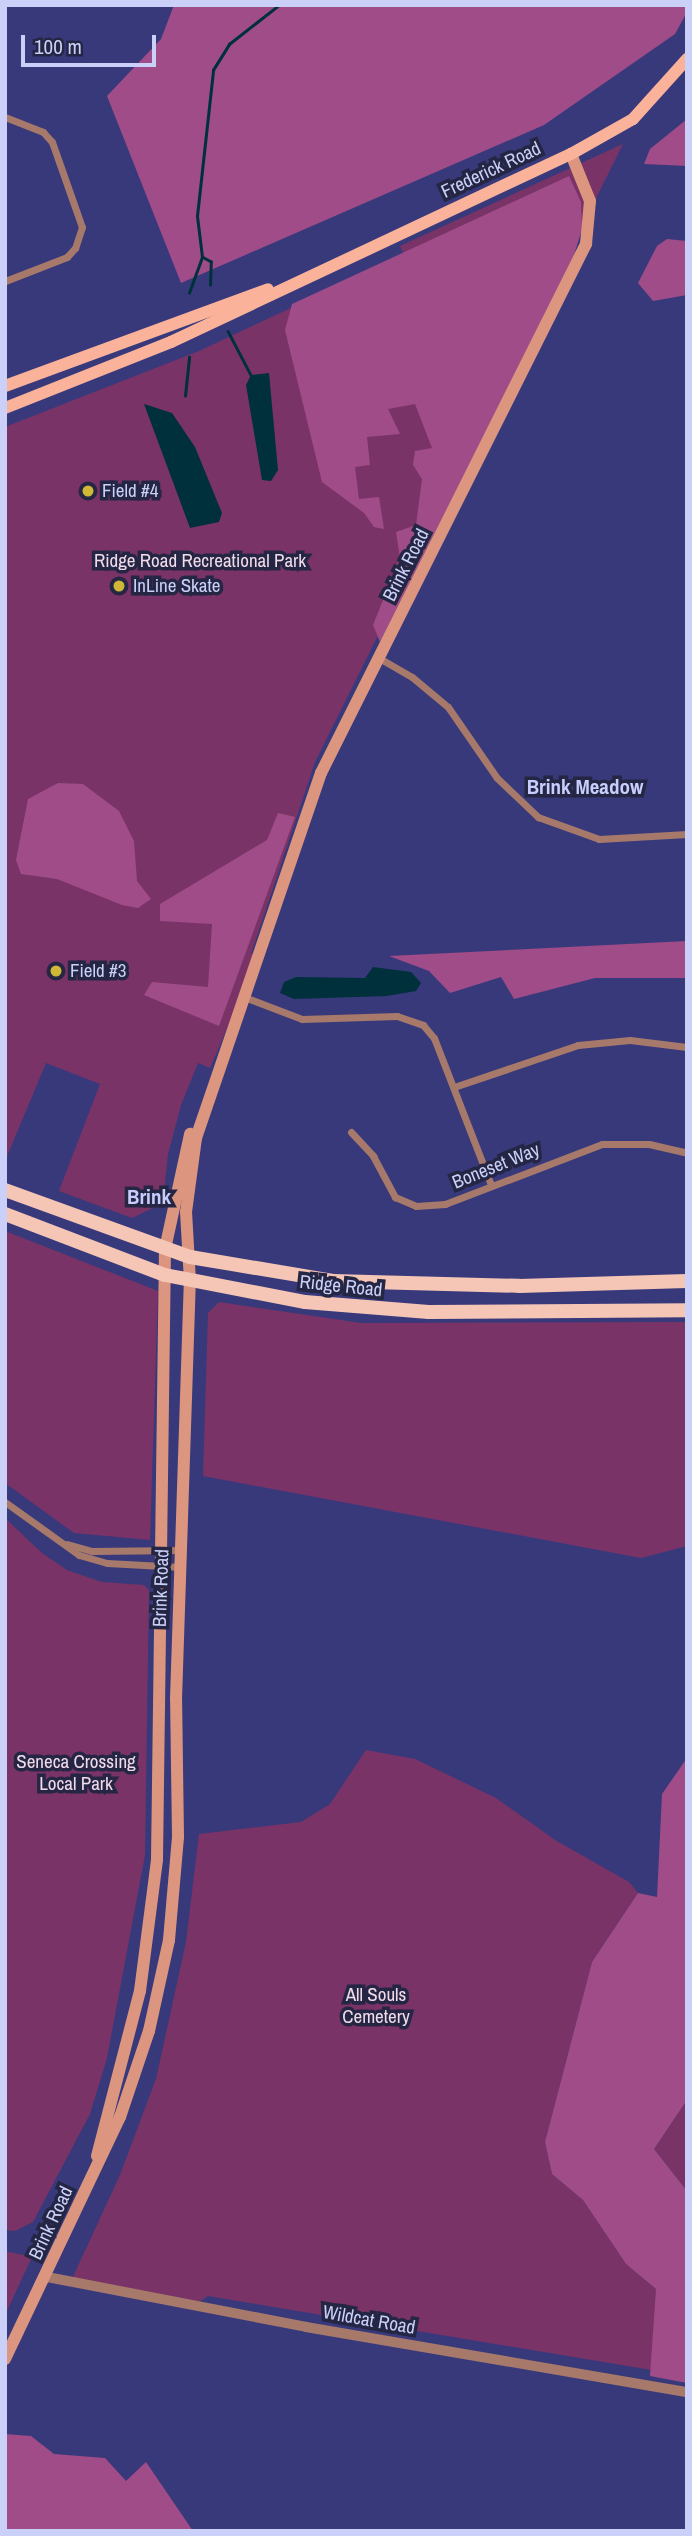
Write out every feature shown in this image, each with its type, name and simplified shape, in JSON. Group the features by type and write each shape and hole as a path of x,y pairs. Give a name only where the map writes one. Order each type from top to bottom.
{"highway":[{"name":"Ridge Road","path":"5,1190 190,1257 333,1281 519,1286 687,1281"},
{"name":"Ridge Road","path":"5,1214 190,1282 346,1308 687,1310"}],"main road":[{"name":"Frederick Road","path":"5,408 159,347 571,154 633,119 687,59"},
{"name":"Brink Road","path":"93,2177 140,1991 157,1860 158,1566 165,1249 187,1143 244,997 321,773 586,244 590,201 571,154"},
{"name":"Frederick Road","path":"5,386 289,284"},
{"name":"Brink Road","path":"5,2359 47,2277 135,2078 169,1940 178,1837 181,1567 190,1282 187,1191 196,1138 235,1034 244,997"}],"street":[{"path":"5,117 43,132 52,142 82,227 75,248 66,257 5,281"},
{"path":"379,659 412,677 448,707 497,778 538,817 599,839 687,834"},
{"path":"244,997 302,1019 397,1016 415,1020 434,1038 491,1185"},
{"path":"454,1087 578,1045 630,1040 687,1047"},
{"name":"Boneset Way","path":"351,1132 373,1156 395,1197 416,1206 444,1204 602,1143 649,1144 687,1153"},
{"path":"5,1502 56,1541 107,1563 181,1567"},
{"path":"56,1541 92,1551 182,1550"},
{"name":"Wildcat Road","path":"47,2277 306,2327 687,2392"}],"green space":[{"name":"Ridge Road Recreational Park","path":"623,144 315,762 251,954 259,954 210,1068 198,1063 181,1105 168,1154 163,1203 132,1218 59,1191 100,1084 46,1063 5,1161 5,427 199,351 404,255 400,246"},
{"path":"5,1231 158,1291 150,1540 74,1533 5,1483"},
{"path":"219,1302 361,1323 687,1322 687,1546 641,1558 203,1476 208,1313"},
{"name":"Seneca Crossing Local Park","path":"5,1518 42,1553 67,1570 102,1582 144,1585 149,1590 145,1855 107,2058 90,2114 33,2222 15,2231 5,2230"},
{"name":"All Souls Cemetery","path":"366,1750 415,1759 496,1798 555,1840 629,1882 638,1893 592,1962 545,2142 552,2174 583,2200 626,2264 656,2289 687,2376 208,2296 194,2305 71,2281 120,2175 156,2079 186,1942 199,1834 301,1822 330,1804"},
{"path":"687,2100 687,2191 654,2149"},
{"path":"5,2251 32,2257 5,2315"}],"shaded area":[{"path":"174,5 687,5 687,12 675,34 544,125 181,283 107,96 161,39"},
{"path":"687,119 687,166 644,164 650,149"},
{"path":"569,176 581,202 582,229 574,255 380,642 373,625 400,558 396,532 416,525 422,479 413,465 415,451 432,448 415,404 388,409 400,434 367,437 370,465 355,467 359,499 379,497 384,529 374,527 364,513 322,482 285,330 292,304"},
{"path":"667,239 687,241 687,295 653,301 638,283 657,246"},
{"path":"58,783 83,784 119,811 134,841 137,881 151,899 138,908 122,905 57,879 21,874 16,860 28,799"},
{"path":"278,813 295,817 219,1026 144,995 152,982 208,987 212,924 160,921 160,904 267,840"},
{"path":"687,941 687,978 595,978 514,999 501,977 450,993 429,971 389,956"},
{"path":"687,1758 687,2100 654,2149 687,2191 687,2383 650,2376 656,2289 626,2264 583,2200 552,2174 545,2142 592,1962 638,1893 657,1897 662,1794"},
{"path":"5,2434 31,2436 54,2454 105,2458 126,2481 146,2462 193,2531 5,2531"}],"water":[{"path":"269,373 278,470 271,481 262,480 246,385 251,375"},
{"path":"144,404 172,413 195,447 222,513 219,522 190,528"},
{"path":"373,967 411,972 421,983 416,991 387,996 294,999 280,993 284,982 296,977 365,978"}],"waterway":[{"path":"210,285 211,262 202,257 197,216 213,70 229,44 279,5"},
{"path":"189,293 202,258"},
{"path":"228,331 251,375"},
{"path":"185,396 189,357"}],"place":[{"name":"Field #4","path":"88,491"},
{"name":"InLine Skate","path":"119,586"},
{"name":"Field #3","path":"56,971"}],"district":[{"name":"Brink Meadow","path":"585,787"},
{"name":"Brink","path":"149,1197"}]}
